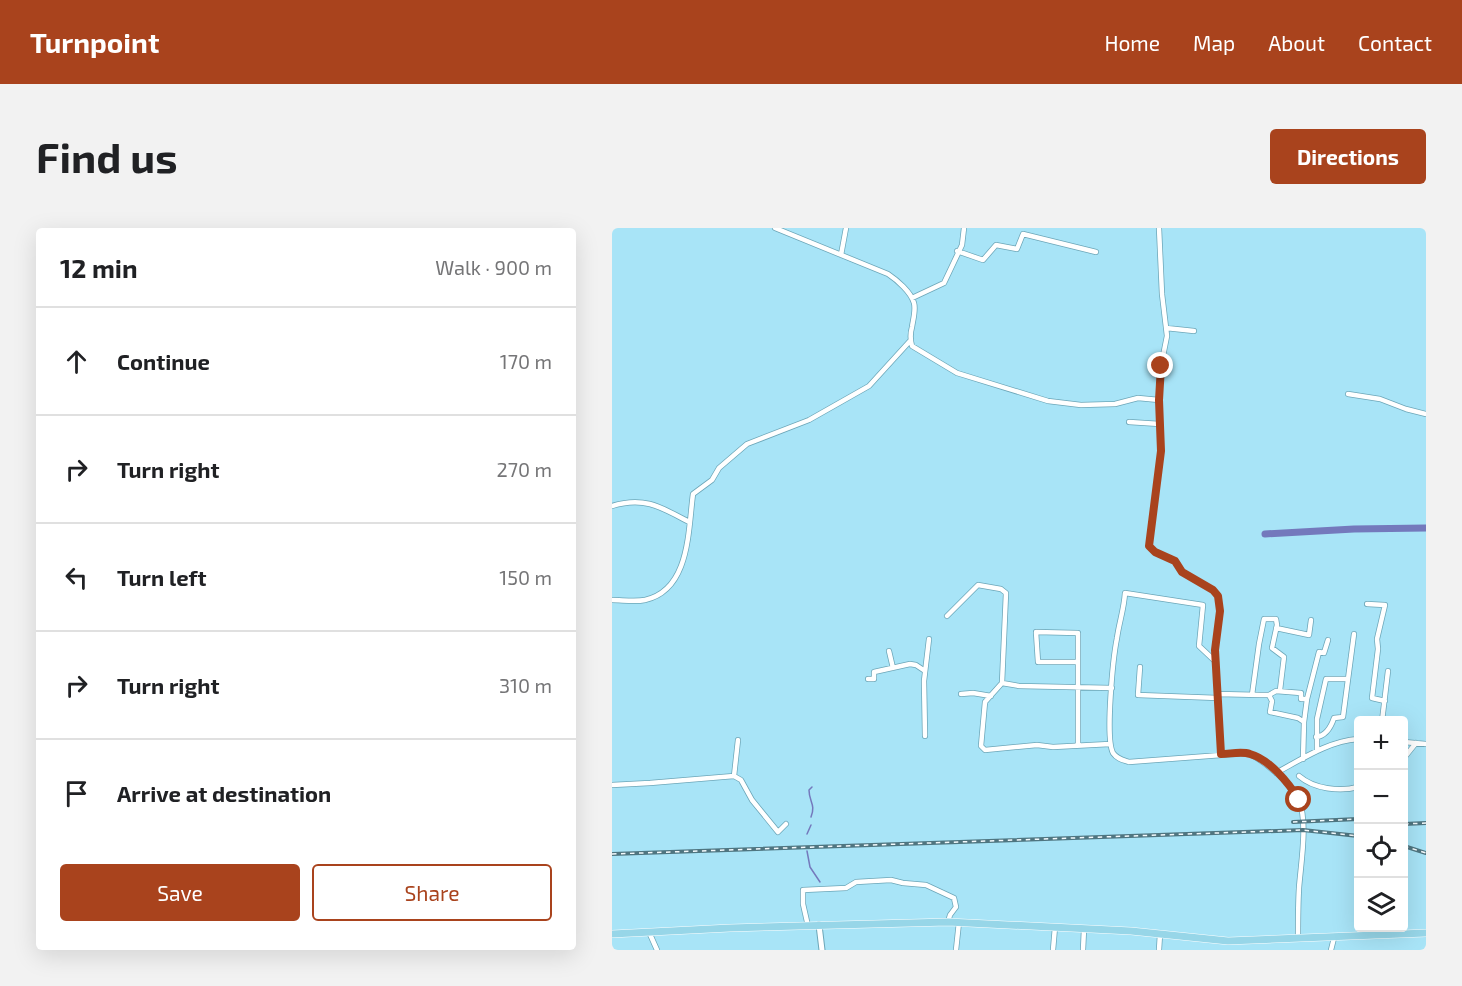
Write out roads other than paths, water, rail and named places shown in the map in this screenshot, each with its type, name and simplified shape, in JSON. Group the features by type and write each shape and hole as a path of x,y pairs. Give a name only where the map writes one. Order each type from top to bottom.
{"main road":[{"path":"612,934 948,922 1084,928 1228,941 1426,933"}],"street":[{"path":"775,228 888,274 912,298 915,305 910,341 912,346 957,373 1048,401 1081,405 1115,404 1138,398 1159,400"},
{"path":"841,255 846,228"},
{"path":"912,298 944,283 957,251 962,245 964,228"},
{"path":"1159,228 1162,294 1167,336 1161,366 1159,400 1161,451 1149,546 1155,552 1175,561 1182,572 1213,590 1218,596 1220,611 1215,650 1221,754"},
{"path":"957,251 983,260 996,245 1017,249 1023,234 1096,252"},
{"path":"1166,328 1194,331"},
{"path":"612,600 645,600 667,590 681,569 693,494 712,480 719,468 747,444 809,420 869,387 910,341"},
{"path":"1348,394 1380,399 1426,414"},
{"path":"1129,422 1160,424"},
{"path":"612,506 629,501 641,502 666,510 689,522"},
{"path":"947,616 978,585 1001,589 1006,593 1002,683 985,702 981,746 985,750 1037,745 1053,747 1110,744"},
{"path":"1216,662 1200,646 1203,605 1125,593 1124,610 1117,638 1112,688 1110,744 1114,754 1129,762 1248,753 1260,758 1276,773 1296,795 1303,830 1298,939"},
{"path":"1367,604 1385,605 1377,639 1378,649 1372,698 1385,701"},
{"path":"1252,695 1258,644 1264,619 1276,619 1272,648 1284,657 1280,690"},
{"path":"1276,628 1309,635 1311,620"},
{"path":"1077,662 1038,662 1036,632 1078,633 1078,745"},
{"path":"1316,738 1330,729 1334,718 1343,717 1354,634"},
{"path":"925,736 925,671 929,639"},
{"path":"1303,759 1307,699 1319,652 1324,653 1328,640"},
{"path":"1353,644 1360,645"},
{"path":"889,651 893,668"},
{"path":"868,679 874,679 874,672 916,664 925,671"},
{"path":"1140,667 1138,695 1269,695 1276,691 1302,693 1301,699 1307,699"},
{"path":"1383,716 1388,671"},
{"path":"1317,752 1317,719 1326,679 1347,679"},
{"path":"1002,683 1019,686 1112,688"},
{"path":"961,694 991,696"},
{"path":"1269,695 1272,702 1270,712 1298,718 1304,722"},
{"path":"1276,773 1317,752 1354,739"},
{"path":"734,776 738,740"},
{"path":"1408,742 1426,744"},
{"path":"1408,753 1416,743"},
{"path":"612,785 734,776 741,780 752,800 774,825"},
{"path":"1299,776 1314,785 1349,790 1354,788"},
{"path":"808,926 803,904 803,890 846,888 856,882 884,880 926,885 954,898 956,906 948,922"},
{"path":"956,950 959,922"},
{"path":"819,925 822,950"},
{"path":"1053,950 1055,927"},
{"path":"1083,950 1084,928"},
{"path":"649,932 657,950"},
{"path":"1159,950 1160,934"},
{"path":"1331,950 1334,938"}],"waterway":[{"path":"1265,534 1426,528"},
{"path":"811,817 813,806 809,790 812,787"},
{"path":"807,834 811,825"},
{"path":"807,851 810,867 820,882"}],"railway":[{"path":"1293,822 1354,819"},
{"path":"1408,824 1426,823"},
{"path":"612,854 1303,830 1354,836"},
{"path":"1408,847 1426,853"}]}
